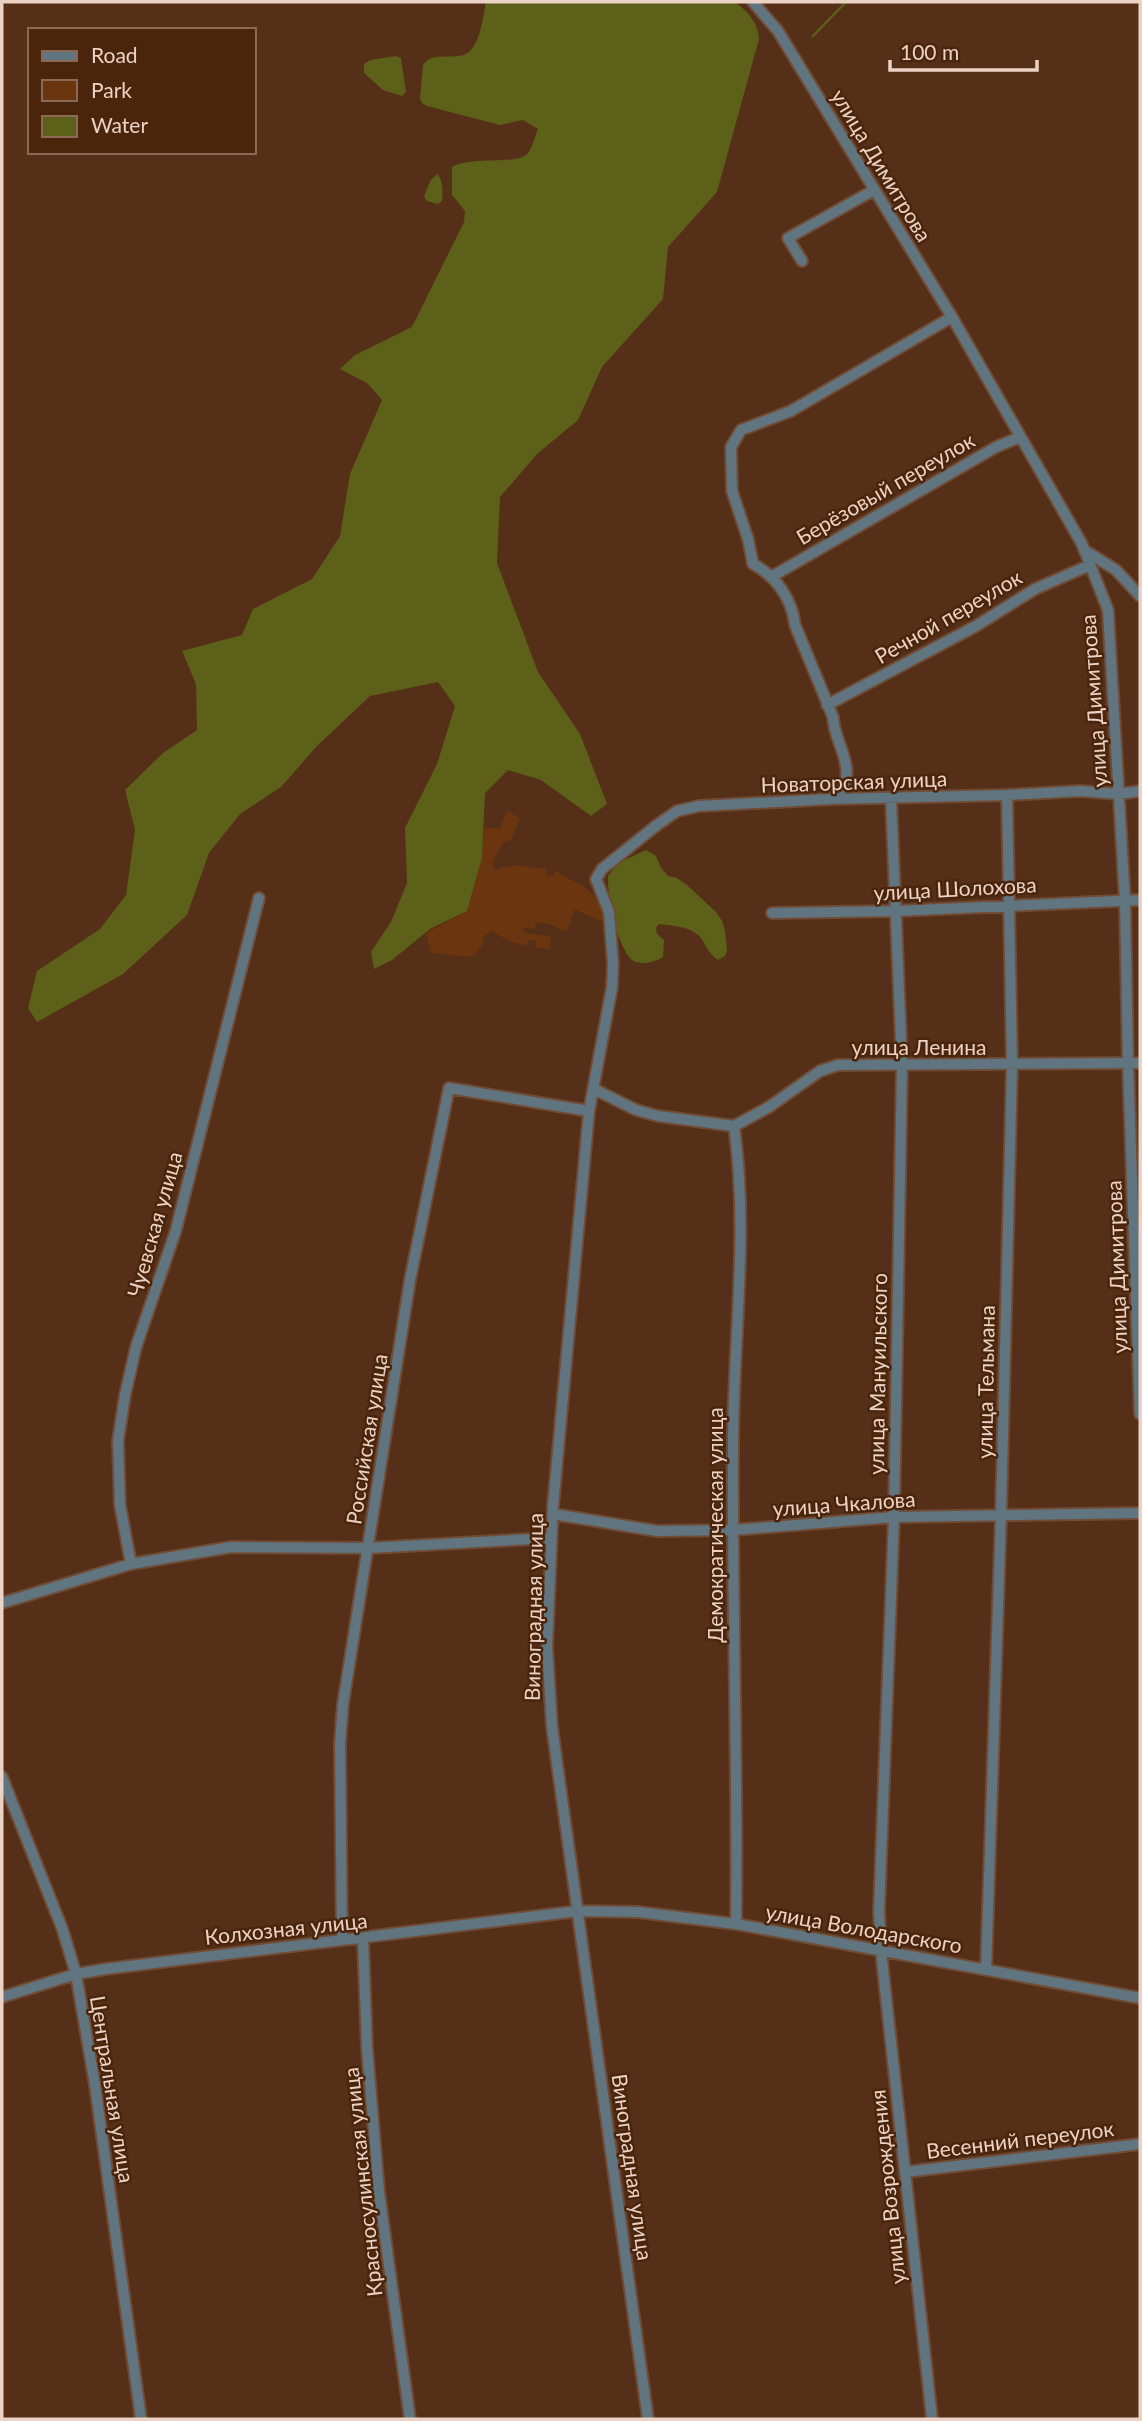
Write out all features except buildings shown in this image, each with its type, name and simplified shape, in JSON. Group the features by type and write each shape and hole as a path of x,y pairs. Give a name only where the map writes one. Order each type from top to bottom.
{"street":[{"name":"улица Димитрова","path":"753,2 778,31 951,317 1084,550 1108,610 1125,901 1140,1414"},
{"path":"802,261 788,238 874,190"},
{"path":"831,799 844,787 846,761 795,625 793,609 768,572 753,564 732,491 731,447 741,430 791,411 951,317"},
{"name":"Берёзовый переулок","path":"771,577 996,447 1020,437"},
{"path":"1084,550 1116,570 1140,596"},
{"name":"Речной переулок","path":"827,705 976,626 1035,589 1090,565"},
{"name":"Новаторская улица","path":"596,879 602,869 657,824 677,811 699,806 831,799 1080,791 1119,794 1140,791"},
{"name":"улица Тельмана","path":"986,1970 1012,1065 1007,795"},
{"name":"улица Мануильского","path":"881,1951 879,1912 894,1517 902,1065 891,798"},
{"name":"Виноградная улица","path":"596,879 609,912 612,987 589,1111 551,1538 547,1646 552,1727 648,2419"},
{"name":"Чуевская улица","path":"131,1564 120,1505 118,1441 125,1395 136,1347 176,1230 259,898"},
{"name":"улица Шолохова","path":"772,913 896,911 1140,900"},
{"name":"улица Ленина","path":"734,1125 769,1107 820,1071 838,1065 1140,1063"},
{"name":"Российская улица","path":"342,1940 340,1744 343,1704 410,1280 449,1088 589,1111"},
{"path":"594,1089 636,1110 658,1116 734,1125"},
{"name":"Демократическая улица","path":"734,1125 740,1171 742,1244 736,1349 733,1530 736,1924"},
{"name":"улица Чкалова","path":"553,1514 657,1531 733,1530 894,1517 1140,1513"},
{"path":"2,1603 131,1564 231,1547 369,1548 551,1538"},
{"name":"Центральная улица","path":"2,1777 62,1928 76,1974 95,2085 141,2419"},
{"name":"улица Володарского","path":"578,1911 638,1912 736,1924 1140,1998"},
{"name":"Колхозная улица","path":"2,1997 76,1974 105,1969 578,1911"},
{"name":"Красносулинская улица","path":"363,1939 367,2048 379,2192 410,2419"},
{"name":"улица Возрождения","path":"881,1951 932,2419"},
{"name":"Весенний переулок","path":"905,2172 1140,2144"}],"green space":[{"path":"507,811 520,818 511,840 504,842 493,867 497,870 515,866 547,869 546,875 554,876 555,871 593,895 606,923 574,909 567,932 536,922 535,929 524,927 524,932 551,937 550,950 535,947 536,941 529,940 527,946 509,941 491,931 484,936 483,944 474,955 467,957 433,953 430,951 426,933 467,911 482,858 484,828 500,828"}],"water":[{"path":"486,2 735,2 752,18 759,39 717,192 668,247 663,299 602,367 578,420 537,454 500,497 497,563 538,672 580,734 607,804 591,816 541,780 508,770 485,793 482,858 467,911 430,929 392,960 374,969 371,952 391,922 407,883 405,828 437,764 455,706 438,682 370,696 317,746 281,787 240,814 209,853 187,915 123,974 37,1022 28,1008 37,971 100,929 126,895 135,830 125,790 163,753 197,730 196,684 182,651 242,635 253,609 312,579 340,536 350,474 382,400 367,383 340,369 355,355 412,327 464,222 465,211 452,195 452,167 470,162 522,157 532,146 538,129 523,120 500,125 427,106 420,98 423,65 433,58 459,56 470,51 479,34"},
{"path":"396,56 401,58 406,92 402,96 383,90 364,73 364,64 370,60"},
{"path":"437,174 442,190 442,201 438,204 427,201 424,197 430,181"},
{"path":"646,850 656,856 668,876 687,885 716,912 725,930 725,956 718,960 715,958 701,938 692,931 659,924 656,928 657,934 664,940 663,957 643,963 632,960 622,944 614,920 608,876 618,863"}],"waterway":[{"path":"813,36 846,2"}]}
